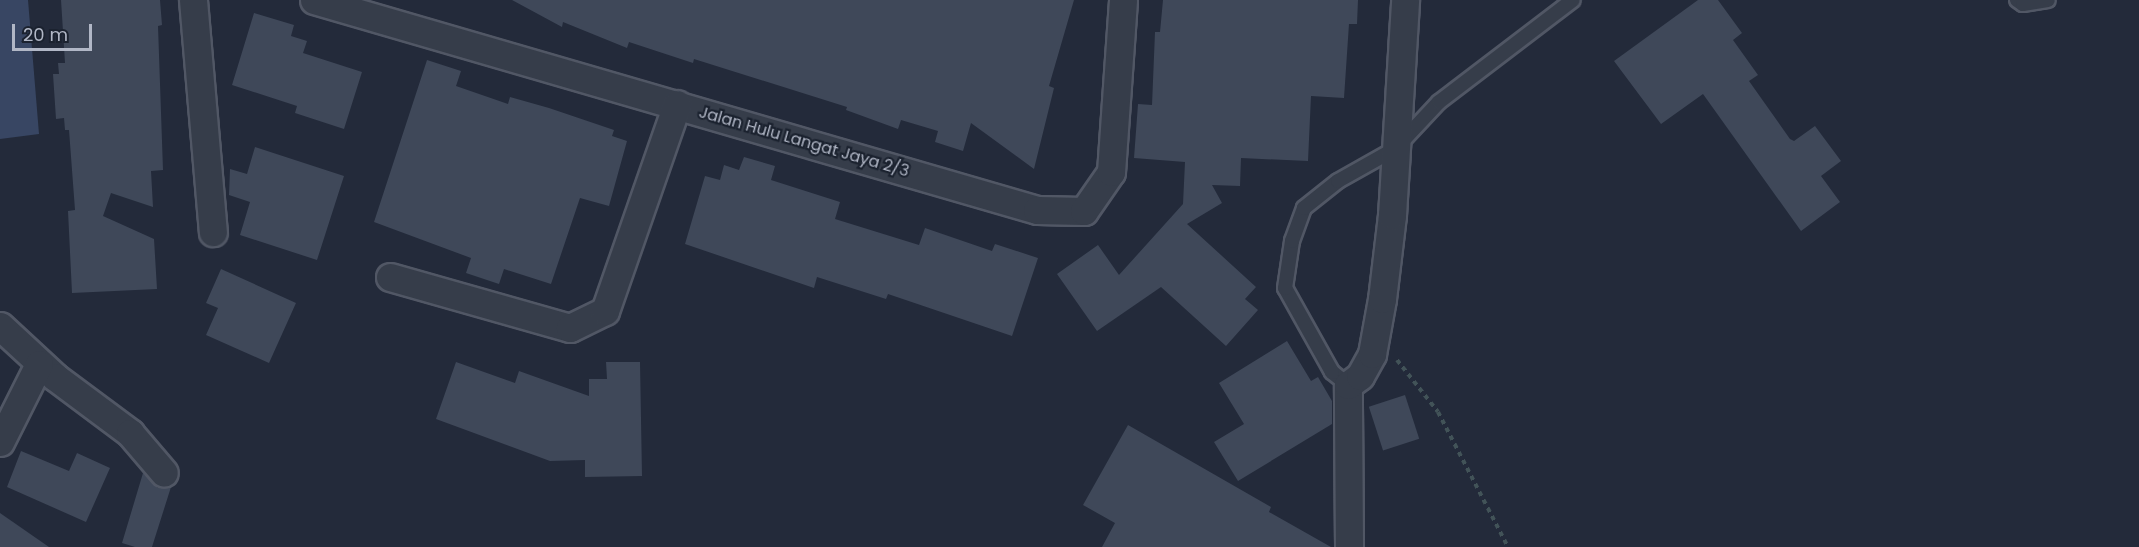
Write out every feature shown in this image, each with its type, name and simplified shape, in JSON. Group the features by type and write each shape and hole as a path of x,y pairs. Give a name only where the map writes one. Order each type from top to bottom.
{"street":[{"path":"193,0 213,232"},
{"name":"Jalan Hulu Langat Jaya 2/3","path":"315,0 1037,210 1084,211 1111,172 1123,0"},
{"path":"1349,547 1348,385 1365,369 1376,334 1389,249 1405,0"},
{"path":"390,277 570,328 605,311 677,104"},
{"path":"0,326 39,364 130,433 164,473"},
{"path":"0,442 39,364"}],"lane":[{"path":"1348,385 1332,372 1285,288 1292,241 1305,208 1338,181 1395,149 1439,102 1573,0"},
{"path":"2017,0 2023,4 2048,0"}],"path":[{"path":"1376,334 1438,412 1508,547"}],"water":[{"path":"0,0 28,0 39,134 0,139"}],"building":[{"path":"61,0 160,0 162,25 158,26 163,170 151,171 153,207 111,193 103,216 154,239 157,289 72,293 68,211 75,210 69,130 65,130 64,118 56,119 53,74 59,74 58,63 65,63"},
{"path":"512,0 1074,0 1049,86 1054,88 1034,169 971,123 963,151 935,142 938,131 901,120 898,129 846,110 847,107 694,59 693,63 629,42 627,48 563,22 562,27"},
{"path":"1163,0 1358,0 1357,24 1349,24 1344,98 1311,96 1308,161 1241,158 1240,186 1212,185 1222,203 1187,224 1256,287 1245,299 1258,310 1226,346 1161,287 1097,331 1057,274 1098,245 1119,275 1183,204 1185,162 1134,158 1138,104 1152,105 1155,32 1160,32"},
{"path":"1698,0 1718,0 1742,33 1733,40 1758,75 1749,81 1790,139 1794,141 1815,126 1841,161 1821,176 1840,202 1801,231 1703,94 1661,124 1614,61"},
{"path":"254,13 294,25 291,36 307,41 303,53 362,72 344,129 295,113 297,106 232,85"},
{"path":"427,60 461,71 456,86 508,104 510,97 549,108 614,130 612,136 627,141 609,206 580,198 551,284 504,269 499,284 466,273 471,258 374,222"},
{"path":"255,147 344,176 317,260 240,235 250,202 229,195 230,169 247,174"},
{"path":"744,157 775,166 771,180 840,202 835,219 919,245 925,228 992,251 995,244 1038,258 1012,336 888,294 886,299 817,277 814,288 685,244 705,176 720,180 724,165 739,170"},
{"path":"221,269 296,303 269,363 206,335 218,308 206,303"},
{"path":"1287,341 1311,381 1318,377 1332,401 1332,424 1238,481 1214,442 1244,424 1219,383"},
{"path":"456,362 515,383 519,371 589,396 589,379 607,379 606,362 640,362 642,476 585,477 585,460 550,461 436,419"},
{"path":"1405,395 1419,439 1383,450 1369,407"},
{"path":"1128,425 1271,507 1269,512 1331,547 1102,547 1115,523 1083,505"},
{"path":"21,451 69,471 77,453 110,468 86,522 7,487"},
{"path":"143,473 158,488 171,487 152,547 135,547 122,543"},
{"path":"0,513 49,547 0,547"}]}
